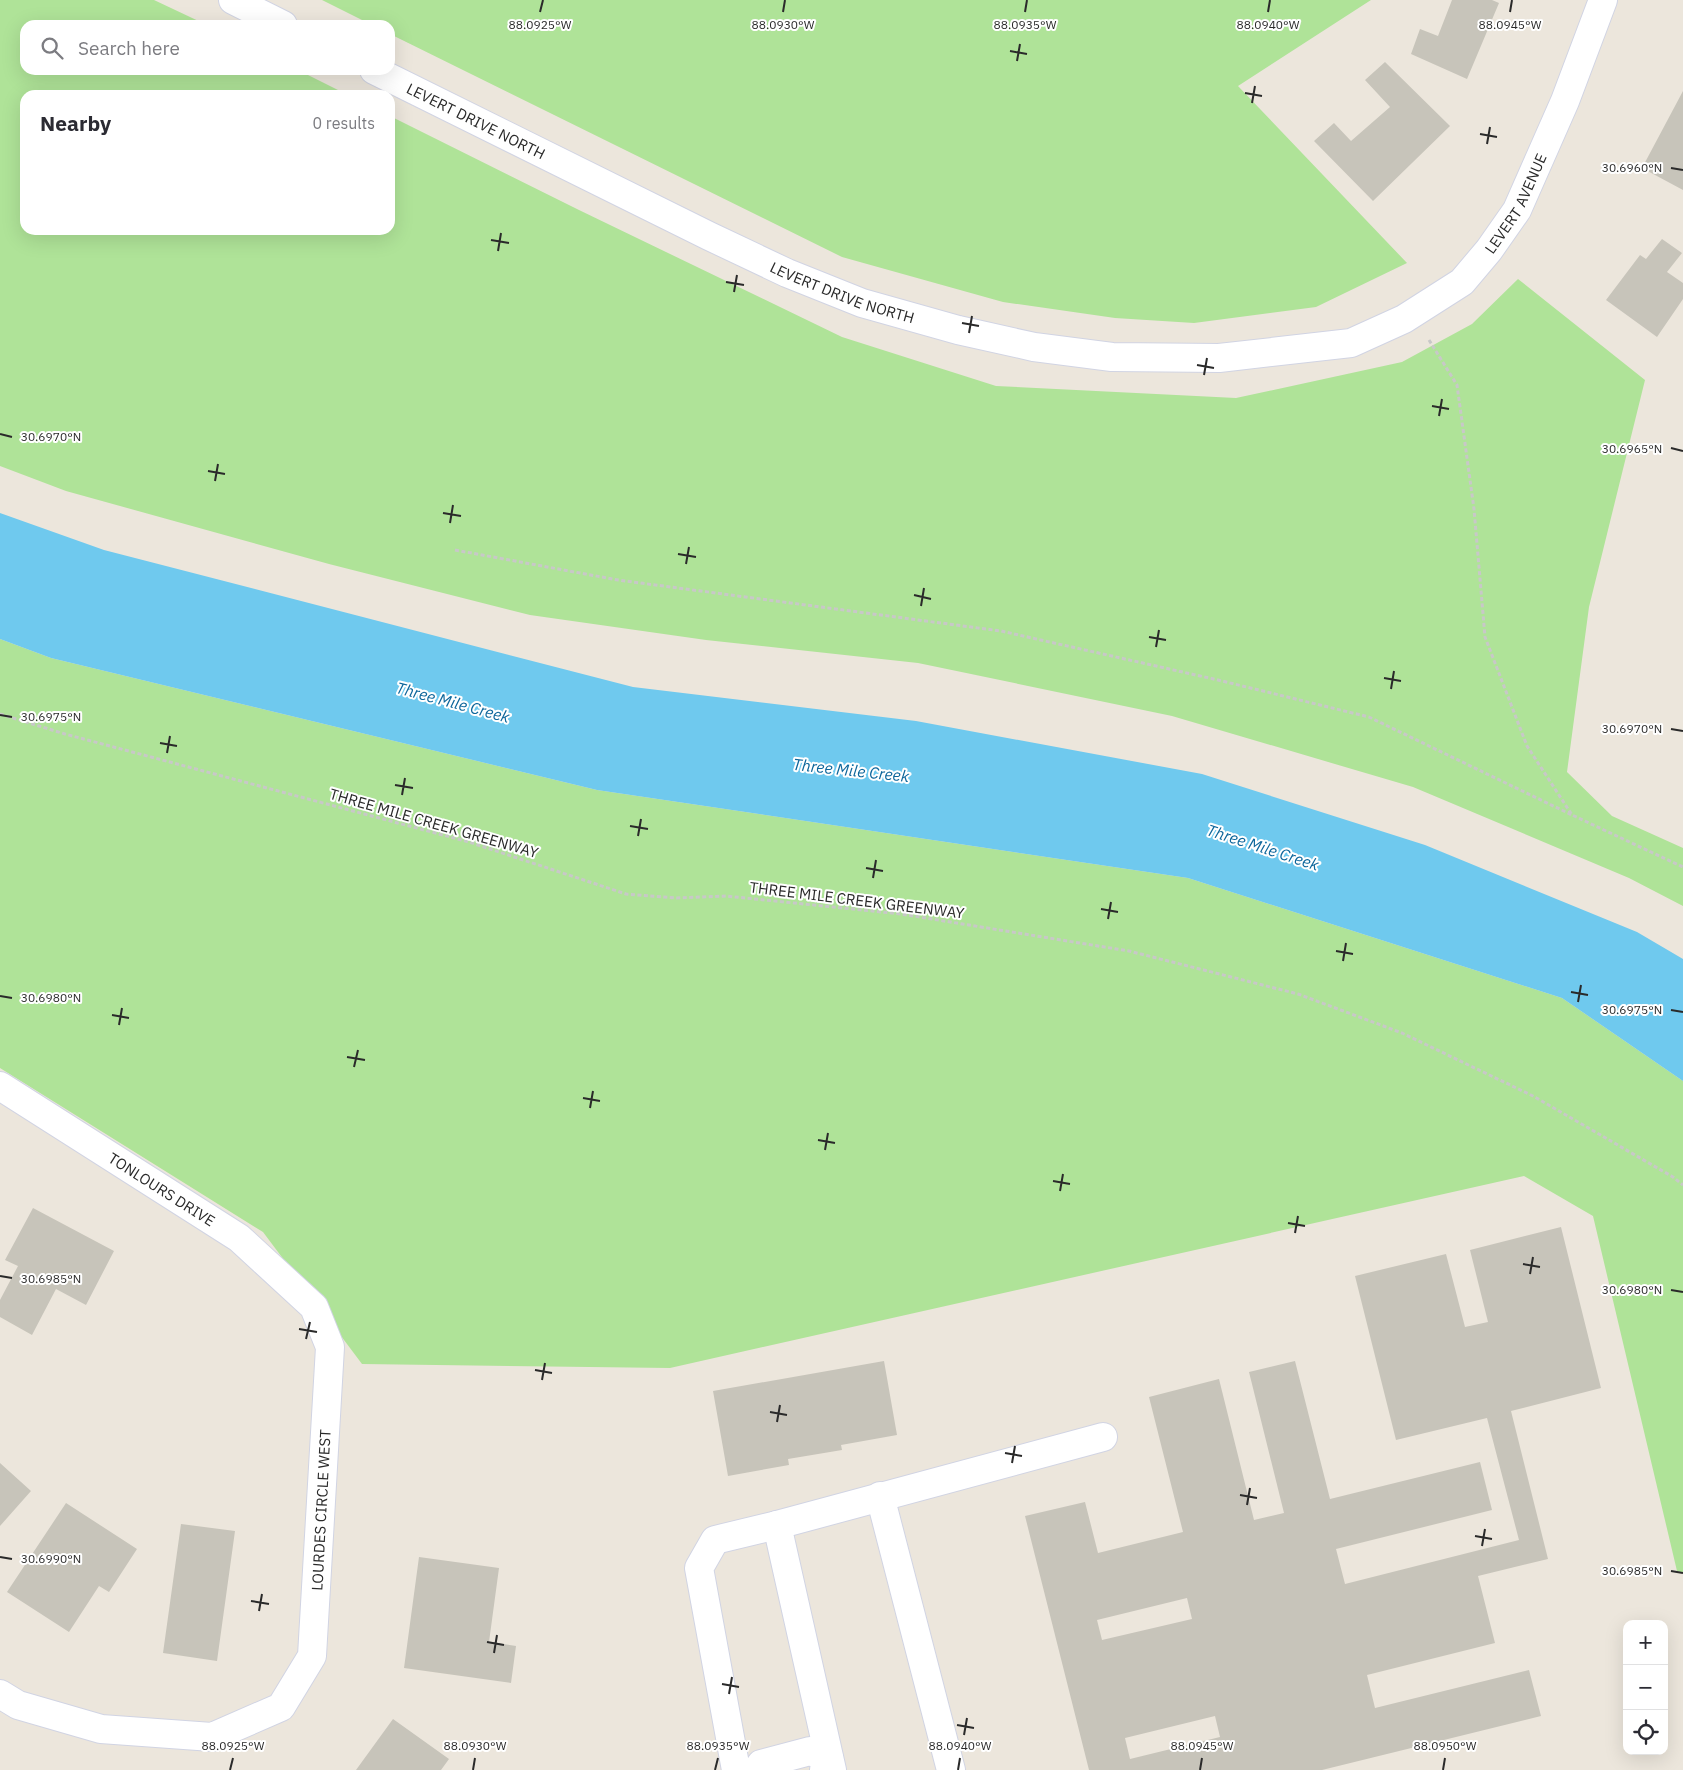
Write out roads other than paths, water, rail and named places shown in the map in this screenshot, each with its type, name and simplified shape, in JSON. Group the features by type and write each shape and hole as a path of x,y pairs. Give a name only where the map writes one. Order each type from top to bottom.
{"street":[{"path":"233,0 273,20"},
{"name":"LEVERT AVENUE","path":"1351,343 1414,313 1462,282 1489,250 1517,210 1565,101 1604,0"},
{"name":"LEVERT DRIVE NORTH","path":"384,75 787,273 862,303 949,328 1034,347 1112,357 1220,358 1351,343"},
{"name":"TONLOURS DRIVE","path":"0,1086 239,1238 314,1307"},
{"name":"LOURDES CIRCLE WEST","path":"0,1694 18,1705 101,1729 212,1737 281,1707 312,1656 330,1347 314,1307"},
{"path":"736,1770 699,1568 715,1540 778,1525 1103,1437"},
{"path":"880,1496 951,1770"},
{"path":"778,1525 828,1766"},
{"path":"758,1770 761,1764 810,1751 828,1766"}],"water":[{"name":"Three Mile Creek","path":"0,513 104,550 633,687 916,721 1202,774 1425,845 1637,932 1683,959 1683,1081 1562,998 1188,878 597,790 51,658 0,639"}]}
